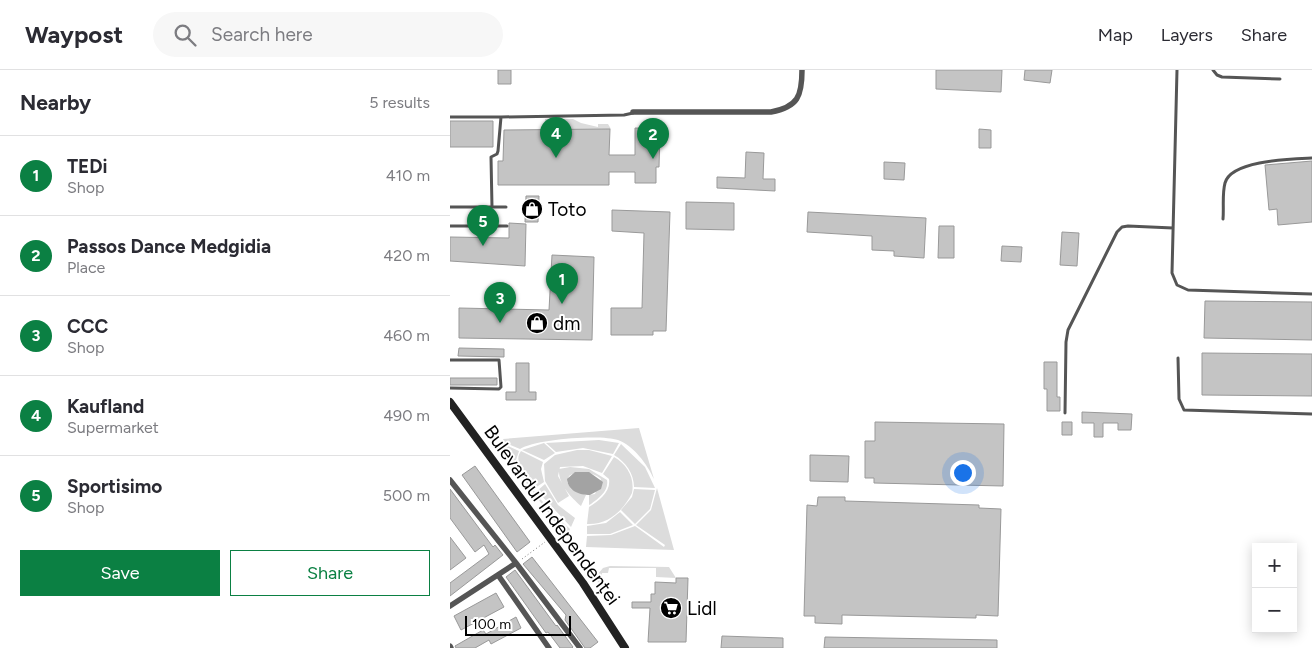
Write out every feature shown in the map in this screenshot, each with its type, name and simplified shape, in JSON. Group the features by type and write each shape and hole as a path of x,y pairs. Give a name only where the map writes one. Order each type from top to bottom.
{"main road":[{"name":"Bulevardul Independenței","path":"450,402 595,601 625,648"}],"street":[{"path":"634,112 771,112 784,110 799,97 802,70"},
{"path":"450,480 580,648"},
{"path":"450,606 516,563"},
{"path":"498,575 549,648"}],"lane":[{"path":"1177,70 1172,273 1177,285 1188,290 1312,294"},
{"path":"1213,70 1222,77 1280,79"},
{"path":"450,117 624,115 634,112"},
{"path":"492,206 491,157 495,156 498,151 501,117"},
{"path":"1223,219 1225,183 1229,174 1239,168 1256,164 1312,158"},
{"path":"450,207 506,207"},
{"path":"450,226 507,226"},
{"path":"1065,413 1066,342 1068,330 1117,232 1122,227 1128,226 1173,228"},
{"path":"1178,358 1179,399 1184,410 1312,414"},
{"path":"450,360 499,360 501,362 500,388 450,388"}],"path":[{"path":"516,563 550,539"}],"shaded area":[{"path":"545,119 573,119 598,127 598,124 608,124 611,129 545,129"},
{"path":"639,428 654,479 648,467 639,456 624,443 610,438 568,438 528,445 520,449 503,442 503,439"},
{"path":"599,440 619,443 613,454 583,448 556,452 546,443"},
{"path":"501,443 519,451 516,460 520,470 539,497 570,529 566,537 500,447"},
{"path":"544,443 555,453 544,460 522,450"},
{"path":"621,444 645,467 655,488 634,487 633,478 628,469 614,455"},
{"path":"577,450 589,450 612,456 602,473 583,466 560,467 558,476 569,496 558,503 545,481 544,464 555,455"},
{"path":"521,451 543,462 541,469 544,482 535,488 525,475 518,460"},
{"path":"614,457 623,463 629,472 633,487 632,493 624,506 614,516 602,522 587,524 589,507 600,499 608,488 609,479 603,474"},
{"path":"570,467 589,469 607,480 605,491 591,504 589,505 589,495 595,494 601,479 585,472 569,476 567,482 571,489 586,495 581,506 569,494 559,475 559,469"},
{"path":"575,472 589,472 603,482 601,489 590,495 575,492 569,487 567,479"},
{"path":"545,484 558,505 575,518 571,527 537,491"},
{"path":"657,488 674,550 586,547 587,536 611,535 635,526 664,547 665,545 636,525 651,510"},
{"path":"634,489 655,490 650,509 635,524 621,510 632,497"},
{"path":"620,512 633,525 610,534 587,534 587,526 606,523"},
{"path":"610,566 669,567 676,578 656,577 656,568 609,568 608,573 602,573 602,582 608,583 608,587 602,589 598,584 597,575 603,568"}],"building":[{"path":"498,70 511,70 511,84 498,84"},
{"path":"936,70 1002,70 1001,92 936,89"},
{"path":"1025,70 1052,70 1050,83 1024,80"},
{"path":"450,121 493,121 493,147 450,147"},
{"path":"635,128 660,129 659,167 656,167 656,183 635,183 635,172 609,172 609,185 498,185 498,161 503,161 504,130 610,129 609,155 635,155"},
{"path":"979,129 991,130 991,148 979,148"},
{"path":"746,152 764,153 763,179 775,179 775,191 717,188 717,177 745,178"},
{"path":"1312,161 1312,222 1278,225 1277,209 1269,210 1265,165"},
{"path":"884,162 905,163 904,180 884,179"},
{"name":"Toto","path":"526,196 539,196 538,222 525,222"},
{"path":"686,202 734,203 734,230 686,229"},
{"path":"612,210 670,212 666,331 653,331 653,335 611,335 611,308 642,308 644,233 612,231"},
{"path":"808,212 926,218 924,258 894,256 894,251 872,250 872,236 807,232"},
{"path":"509,223 526,224 525,266 450,261 450,237 509,238"},
{"path":"939,226 954,226 954,258 938,258"},
{"path":"1062,232 1079,233 1077,266 1060,265"},
{"path":"1002,246 1022,247 1021,262 1001,261"},
{"path":"552,255 594,257 592,340 459,338 459,308 549,310"},
{"path":"1205,301 1312,302 1312,340 1204,338"},
{"path":"459,348 504,349 504,357 458,356"},
{"path":"1202,353 1312,354 1312,396 1202,395"},
{"path":"1044,362 1057,362 1057,397 1060,397 1060,411 1047,411 1047,389 1044,389"},
{"path":"516,363 529,363 529,392 536,392 536,400 506,400 506,392 516,392"},
{"path":"450,378 497,378 497,385 450,385"},
{"path":"1082,412 1132,414 1131,430 1118,430 1118,423 1103,423 1103,437 1094,437 1094,423 1082,423"},
{"path":"875,422 1004,424 1003,486 874,483 874,478 865,478 865,441 875,441"},
{"path":"1062,422 1072,422 1072,435 1062,435"},
{"path":"810,455 849,456 848,482 810,481"},
{"path":"475,466 530,542 517,552 462,475"},
{"path":"450,489 493,547 495,545 503,555 450,596 450,583 489,554 484,545 475,552 450,518"},
{"path":"818,497 845,497 845,501 979,505 979,508 1001,509 998,616 976,615 976,618 842,615 842,624 815,623 815,616 804,616 807,505 817,506"},
{"path":"450,537 466,558 450,570"},
{"path":"532,557 598,642 590,648 585,648 565,620 566,615 523,564"},
{"path":"515,570 572,648 560,648 548,632 546,633 506,577"},
{"name":"Lidl","path":"676,578 688,578 686,642 648,642 650,608 632,608 632,602 651,602 651,594 655,594 655,582 676,583"},
{"path":"496,593 504,607 461,630 454,616"},
{"path":"516,617 521,628 491,644 489,640 475,648 456,648 455,646 483,630 486,634"},
{"path":"722,636 783,638 783,648 721,648"},
{"path":"825,637 997,640 997,648 824,648"}],"place":[{"name":"Kaufland","path":"556,158"},
{"name":"Passos Dance Medgidia","path":"653,159"},
{"name":"Toto","path":"532,209"},
{"name":"Sportisimo","path":"483,246"},
{"name":"TEDi","path":"562,304"},
{"name":"CCC","path":"500,323"},
{"name":"dm","path":"537,323"},
{"name":"Lidl","path":"671,608"}]}
